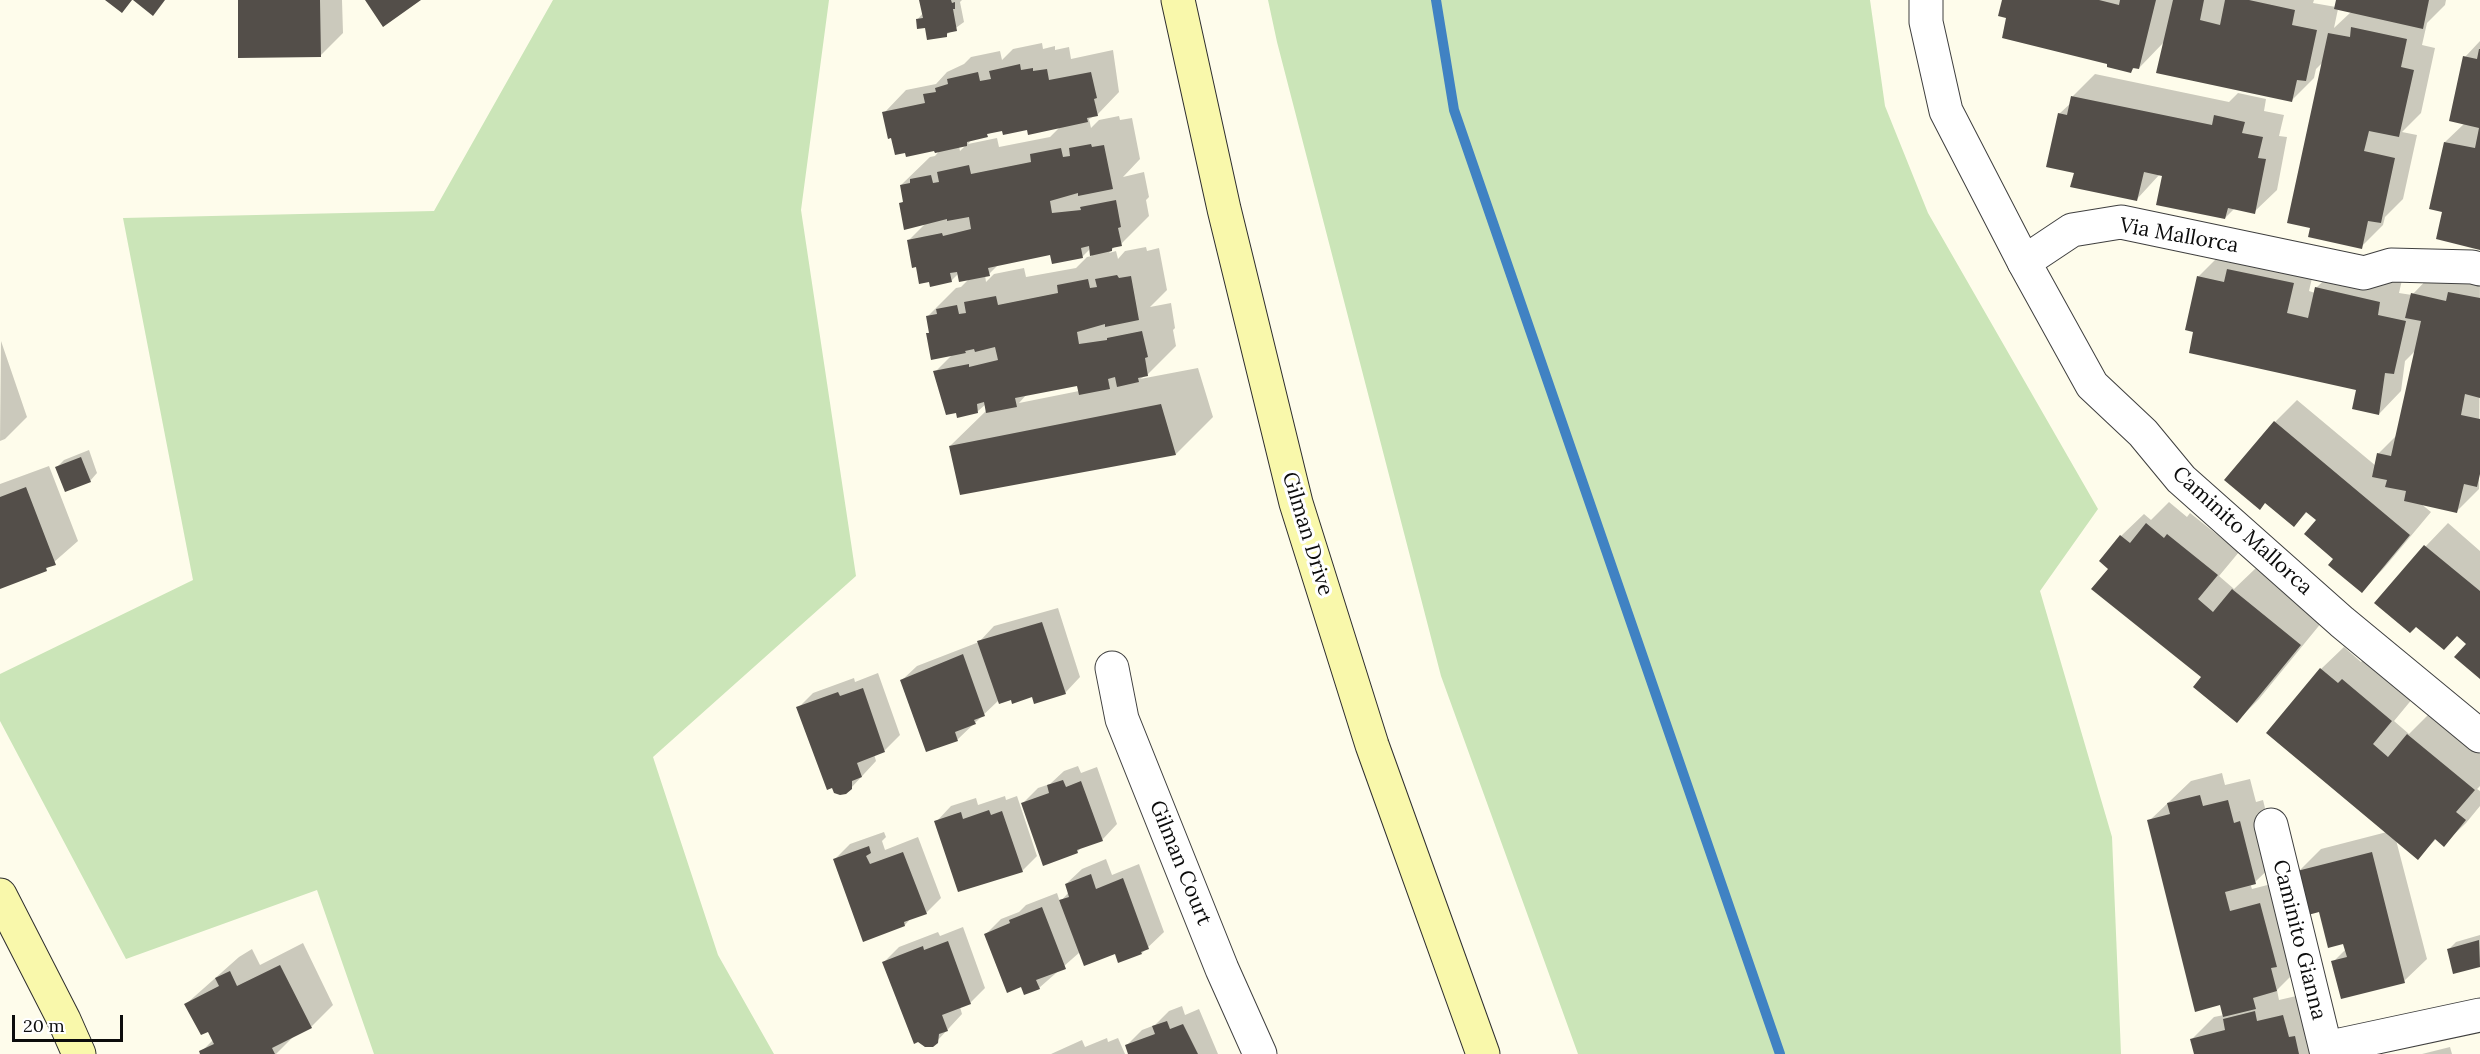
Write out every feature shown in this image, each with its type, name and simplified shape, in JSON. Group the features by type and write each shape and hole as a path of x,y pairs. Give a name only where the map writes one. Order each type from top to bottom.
{"main road":[{"name":"Gilman Drive","path":"1178,0 1230,232 1296,503 1372,745 1483,1054"},
{"path":"0,895 79,1054"}],"street":[{"path":"1926,0 1926,22 1946,111 2024,262"},
{"name":"Via Mallorca","path":"2024,262 2072,230 2121,222 2364,273 2391,265 2480,269"},
{"name":"Caminito Mallorca","path":"2024,262 2092,385 2143,433 2181,479 2342,622 2480,736"},
{"name":"Gilman Court","path":"1112,668 1122,719 1222,969 1260,1054"},
{"name":"Caminito Gianna","path":"2271,825 2326,1051"},
{"path":"2326,1051 2480,1015"}],"green space":[{"path":"553,0 829,0 801,210 856,576 653,757 718,955 774,1054 374,1054 317,890 126,959 0,721 0,674 193,580 123,218 434,211"},
{"path":"1268,0 1870,0 1885,106 1928,213 2098,509 2040,591 2112,837 2121,1054 1578,1054 1441,676"}],"building":[{"path":"105,0 132,0 122,13"},
{"path":"133,0 165,0 153,16"},
{"path":"238,0 320,0 321,57 238,58"},
{"path":"365,0 421,0 383,27"},
{"path":"919,0 955,2 955,9 953,9 957,31 947,33 947,37 927,40 925,28 917,29 916,19 923,18"},
{"path":"2002,0 2099,0 2119,5 2120,0 2156,0 2139,69 2133,68 2131,73 2107,67 2107,64 2002,38 2006,18 1998,16"},
{"path":"2173,0 2204,0 2200,20 2220,25 2225,0 2249,0 2295,10 2292,25 2317,30 2306,81 2297,80 2292,102 2156,73"},
{"path":"2336,0 2429,0 2423,29 2334,9"},
{"path":"2351,27 2407,39 2401,67 2414,70 2399,137 2369,131 2364,151 2395,158 2381,223 2368,221 2362,249 2308,237 2310,228 2287,223 2328,33 2350,37"},
{"path":"2479,49 2480,250 2436,239 2442,212 2429,209 2444,142 2475,148 2479,128 2449,121 2463,56 2477,59"},
{"path":"1020,64 1021,70 1047,69 1049,80 1091,72 1097,98 1094,99 1098,116 1087,118 1088,122 1028,135 1027,130 1003,135 1002,131 987,134 988,137 967,142 967,146 935,153 934,151 906,157 905,153 895,155 891,138 888,139 882,112 925,103 923,94 936,92 935,88 948,84 947,79 978,72 980,81 991,79 989,71"},
{"path":"2071,96 2212,125 2214,115 2245,122 2242,133 2263,137 2258,158 2266,159 2255,214 2228,208 2225,219 2156,205 2162,176 2144,172 2137,201 2070,187 2074,173 2046,167 2058,113 2067,115"},
{"path":"1091,144 1092,147 1104,145 1113,189 1078,196 1078,193 1050,201 1052,213 1081,210 1080,207 1116,200 1122,246 1090,256 1089,246 1081,248 1083,258 1052,264 1050,255 988,268 990,276 959,282 957,272 950,273 952,282 930,287 929,282 919,284 916,267 912,268 907,240 942,233 943,236 971,229 969,217 947,221 947,219 904,230 899,203 903,202 900,185 910,183 910,179 931,175 933,183 939,182 937,172 969,165 971,174 1031,162 1030,154 1061,148 1063,157 1070,156 1069,148"},
{"path":"2227,269 2294,283 2287,313 2308,318 2315,287 2380,302 2378,315 2406,321 2394,374 2385,373 2379,415 2352,409 2356,390 2189,353 2193,332 2185,330 2197,276 2224,282"},
{"path":"1117,275 1119,278 1131,276 1139,320 1105,327 1105,324 1077,332 1079,344 1142,331 1148,357 1145,358 1148,376 1138,378 1139,382 1117,387 1115,377 1108,379 1110,389 1079,395 1077,386 1015,398 1017,407 986,413 984,402 977,404 978,413 957,418 956,413 946,415 933,371 969,364 969,367 998,360 995,347 975,352 974,349 965,351 966,353 931,360 926,333 929,333 926,316 937,314 936,309 957,305 959,314 966,313 964,302 996,296 998,305 1058,293 1057,285 1088,279 1090,288 1097,287 1095,279"},
{"path":"2448,292 2480,298 2480,398 2465,394 2461,415 2480,419 2480,474 2477,487 2464,484 2457,513 2404,501 2406,491 2385,487 2387,480 2372,477 2377,453 2391,456 2421,321 2405,318 2411,293 2446,301"},
{"path":"1161,404 1176,455 960,495 949,446"},
{"path":"2274,421 2410,535 2362,593 2328,565 2333,559 2304,534 2316,520 2306,512 2294,527 2265,503 2260,510 2224,480"},
{"path":"81,457 91,482 65,492 55,467"},
{"path":"26,487 56,565 46,568 47,571 0,589 0,497"},
{"path":"2146,523 2164,538 2167,534 2218,575 2198,599 2213,612 2232,589 2301,645 2237,723 2193,687 2201,677 2091,589 2108,569 2099,561 2120,535 2130,543"},
{"path":"2424,545 2480,591 2480,679 2454,657 2466,644 2457,636 2444,650 2416,627 2410,633 2374,603"},
{"path":"1042,622 1066,694 1034,704 1032,697 1012,704 1011,700 999,704 977,641"},
{"path":"963,654 985,716 974,720 976,724 955,732 958,741 926,752 900,680"},
{"path":"2320,668 2338,683 2342,679 2392,721 2373,744 2388,757 2407,734 2475,790 2456,812 2466,820 2444,847 2435,839 2418,860 2266,733"},
{"path":"863,688 885,752 857,763 862,777 852,781 852,789 840,795 834,793 832,788 827,790 796,707 838,692 840,696"},
{"path":"1063,780 1066,787 1081,781 1103,841 1043,866 1021,803 1049,793 1047,785"},
{"path":"2200,795 2203,806 2228,800 2234,823 2240,821 2256,884 2225,892 2230,911 2260,903 2277,967 2271,968 2277,991 2253,998 2256,1009 2223,1017 2220,1005 2195,1012 2147,820 2170,814 2167,803"},
{"path":"989,810 991,815 1002,811 1023,872 958,892 934,821 961,812 963,819"},
{"path":"869,846 871,853 866,856 870,864 903,852 927,914 904,922 905,926 863,942 833,859"},
{"path":"2372,852 2405,983 2341,999 2331,961 2347,957 2343,944 2328,948 2319,912 2308,915 2297,871"},
{"path":"1091,874 1096,889 1123,878 1149,949 1141,952 1142,954 1118,963 1115,954 1084,966 1059,900 1069,897 1065,884"},
{"path":"1042,907 1066,969 1036,980 1040,989 1024,995 1021,987 1007,993 984,934 1010,923 1009,920"},
{"path":"2479,940 2480,967 2453,974 2447,949"},
{"path":"948,941 971,1004 942,1015 948,1031 939,1034 938,1043 933,1047 925,1047 918,1042 914,1044 882,962 923,946 924,950"},
{"path":"280,965 312,1028 272,1048 275,1054 200,1054 199,1051 214,1044 208,1032 201,1035 184,1004 219,986 215,978 230,971 237,986"},
{"path":"2255,1011 2257,1021 2283,1015 2289,1037 2295,1036 2299,1054 2194,1054 2190,1039 2225,1030 2223,1019"},
{"path":"1167,1021 1170,1029 1183,1024 1198,1054 1128,1054 1125,1045 1155,1034 1152,1026"}],"waterway":[{"path":"1436,0 1454,110 1780,1054"}]}
